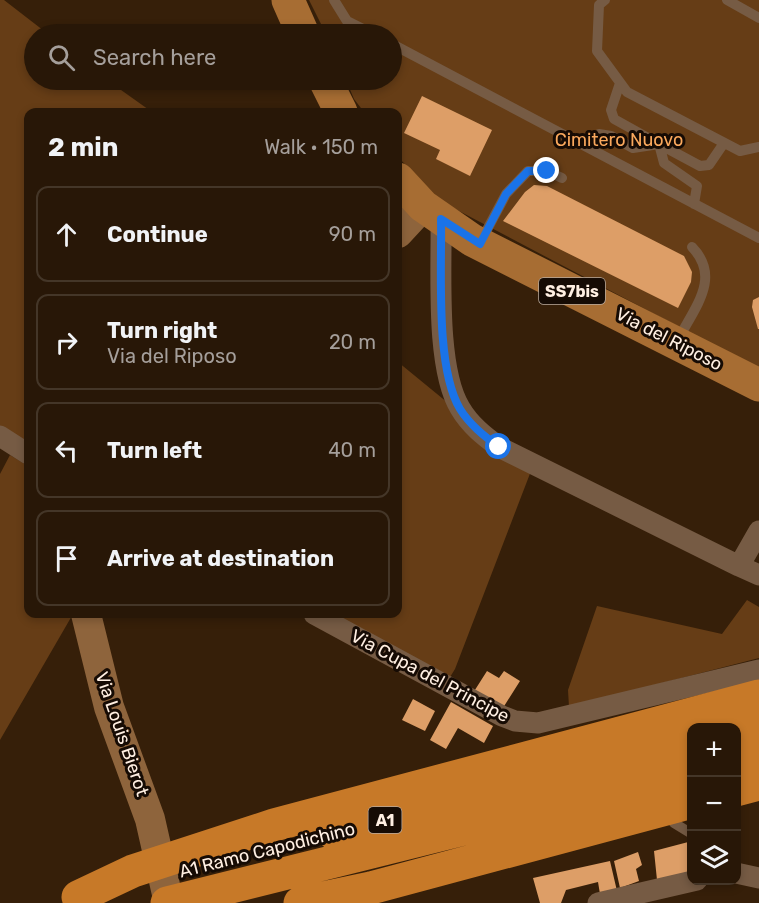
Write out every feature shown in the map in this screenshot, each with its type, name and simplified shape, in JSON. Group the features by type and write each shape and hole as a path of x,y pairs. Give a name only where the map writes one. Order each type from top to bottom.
{"highway":[{"path":"64,900 133,871 273,825 759,696"},
{"path":"741,730 759,725"},
{"name":"A1 Ramo Capodichino","path":"64,900 687,743"},
{"path":"741,760 759,755"},
{"name":"A1 Ramo Capodichino","path":"168,903 687,773"},
{"path":"741,789 759,784"},
{"path":"300,903 682,813"}],"main road":[{"path":"288,0 299,24"},
{"path":"330,90 339,108"},
{"name":"Via del Riposo","path":"402,183 432,212 480,244 759,385"}],"street":[{"path":"402,231 432,212 445,362 459,407 483,436 499,447 759,575"},
{"path":"0,436 24,451"},
{"path":"739,566 759,531"},
{"name":"Via Louis Bierot","path":"88,618 109,707 150,819 168,903"},
{"name":"Via Cupa del Principe","path":"321,618 502,716 526,723 538,723 759,670"},
{"path":"598,903 687,882"}],"lane":[{"path":"334,0 347,21 353,24"},
{"path":"733,1 759,18"},
{"path":"597,2 597,51 627,92 740,152 759,147"},
{"path":"402,49 759,238"},
{"path":"620,83 611,110 614,119 700,166 709,165 724,143"},
{"path":"589,148 599,134 611,136 633,148 659,144"},
{"path":"659,144 664,163 697,186 694,204"},
{"path":"480,244 506,194 528,171 547,171 562,178"},
{"path":"676,343 707,281 703,259 692,247"},
{"path":"682,813 691,831"}],"green space":[{"path":"0,0 4,0 35,24 24,24 24,90 121,90 146,108 24,108 24,455 0,440"},
{"name":"Cimitero Nuovo","path":"309,0 759,0 759,369 440,201 402,161 402,108 361,108 350,90 402,90 402,24 321,24"},
{"path":"402,365 531,471 455,669 447,682 330,618 402,618"},
{"path":"10,455 24,464 24,618 71,618 0,740 0,474"},
{"path":"747,600 759,607 759,658 569,707 568,690 597,606 722,634"}],"building":[{"path":"422,96 492,130 470,176 436,159 440,150 404,133"},
{"path":"534,185 547,186 684,256 692,272 691,282 678,308 503,221 525,192"},
{"path":"759,297 758,329 752,307 753,300"},
{"path":"487,671 499,678 504,671 520,681 501,711 473,693"},
{"path":"413,699 435,711 425,731 402,720"},
{"path":"451,702 493,726 484,743 458,728 446,749 430,740"},
{"path":"687,842 687,872 657,880 654,851"},
{"path":"638,852 642,865 636,869 639,881 620,888 614,861"},
{"path":"610,861 617,891 600,894 598,882 566,890 561,903 540,903 533,878"}],"route":[{"path":"499,447 483,436 459,407 445,362 441,219 480,244 486,227 506,194 528,171 547,171"}]}
